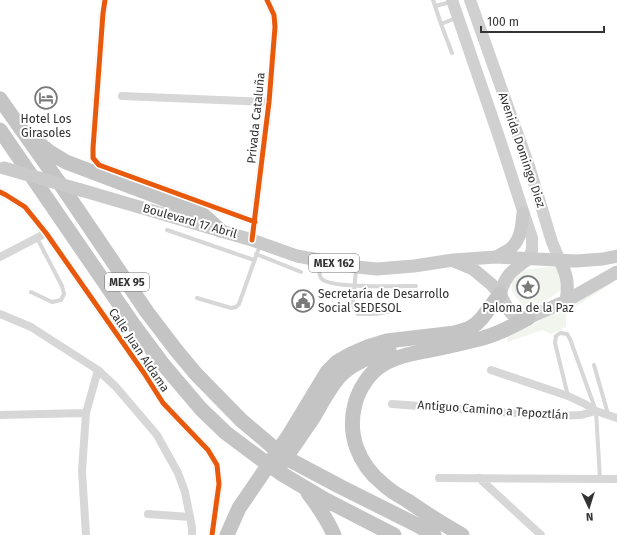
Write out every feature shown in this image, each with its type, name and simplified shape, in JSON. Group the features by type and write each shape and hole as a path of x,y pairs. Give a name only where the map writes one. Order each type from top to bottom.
{"highway":[{"name":"MEX 95","path":"0,99 63,188 147,312 176,350 206,385 241,420 290,460 434,535"},
{"path":"11,116 42,146 66,162 201,213 220,230"},
{"name":"MEX 95","path":"0,130 133,324 162,363 201,409 226,433 282,474 324,499 394,535"},
{"path":"227,535 240,508 289,435 327,372 337,362 367,347 387,341 455,333 468,329 482,318 500,294"},
{"path":"462,535 383,485 369,472 354,444 352,426 353,412 358,395 367,379 381,365 402,356 476,340 502,332 528,318"},
{"path":"237,535 260,494 299,440 332,386 342,374 357,364 390,350 431,350"},
{"path":"302,486 318,505 334,535"}],"main road":[{"name":"Avenida Domingo Diez","path":"470,0 529,166 552,242 566,274 568,281 566,301"},
{"name":"Avenida Domingo Diez","path":"453,1 532,238 532,250 528,259"},
{"path":"510,171 516,171 529,166"},
{"name":"Boulevard 17 Abril","path":"2,167 220,230 256,246 357,268 377,269 414,266 453,260 496,257 528,259"},
{"path":"496,257 513,246 521,226 523,213"},
{"path":"500,294 504,282 509,274 528,259 560,261 592,260 617,256"},
{"path":"453,260 473,269 491,284 500,294 512,314 518,317 528,318 566,301 617,272"}],"street":[{"path":"105,0 93,158 99,165 255,222"},
{"name":"Privada Cataluña","path":"256,246 255,222 269,102 275,26 274,15 267,0"},
{"path":"122,96 269,102"},
{"name":"Calle Juan Aldama","path":"0,192 25,207 46,233 144,373 163,403 208,450 217,465 219,484 212,535"},
{"path":"0,257 46,233"},
{"path":"0,314 31,327 98,370 116,387 157,435 178,473 185,492 192,535"},
{"path":"86,535 82,471 86,413 98,370"},
{"path":"491,370 568,396 596,411 617,418"},
{"name":"Antiguo Camino a Tepoztlán","path":"392,404 555,416 581,415 596,411"},
{"path":"0,415 86,413"},
{"path":"439,478 617,479"},
{"path":"479,478 541,535"},
{"path":"148,514 190,517"}],"lane":[{"path":"433,0 440,24 452,53"},
{"path":"434,6 453,1"},
{"path":"440,24 458,17"},
{"path":"167,230 254,260"},
{"path":"31,292 52,302 60,300 64,294 62,286 37,238"},
{"path":"198,298 231,308 236,307 254,260 256,246 301,272"},
{"path":"320,260 321,280 326,282 355,286 416,286"},
{"path":"357,268 353,303 354,310 358,314 376,314 396,310"},
{"path":"568,396 555,343 556,336 560,333 567,334 570,339 596,411 600,479"},
{"path":"594,365 608,415"}],"shaded area":[{"path":"555,266 561,270 564,285 560,291 545,301 532,306 523,305 512,292 511,282 523,270"},
{"name":"Paloma de la Paz","path":"527,275 536,278 539,287 536,296 527,299 518,296 515,287 518,278"},
{"path":"613,279 614,282 573,308 566,315 566,327 551,334 542,330 508,342 506,337 532,325"}],"cycle path":[{"path":"105,0 93,158 99,165 255,222"},
{"path":"252,240 269,102 275,27 274,15 267,0"},
{"path":"0,192 25,207 46,233 144,373 163,403 208,450 217,465 219,484 212,535"}],"place":[{"name":"Hotel Los Girasoles","path":"46,98"},
{"name":"Paloma de la Paz","path":"528,287"},
{"name":"Secretaría de Desarrollo Social SEDESOL","path":"303,301"}]}
